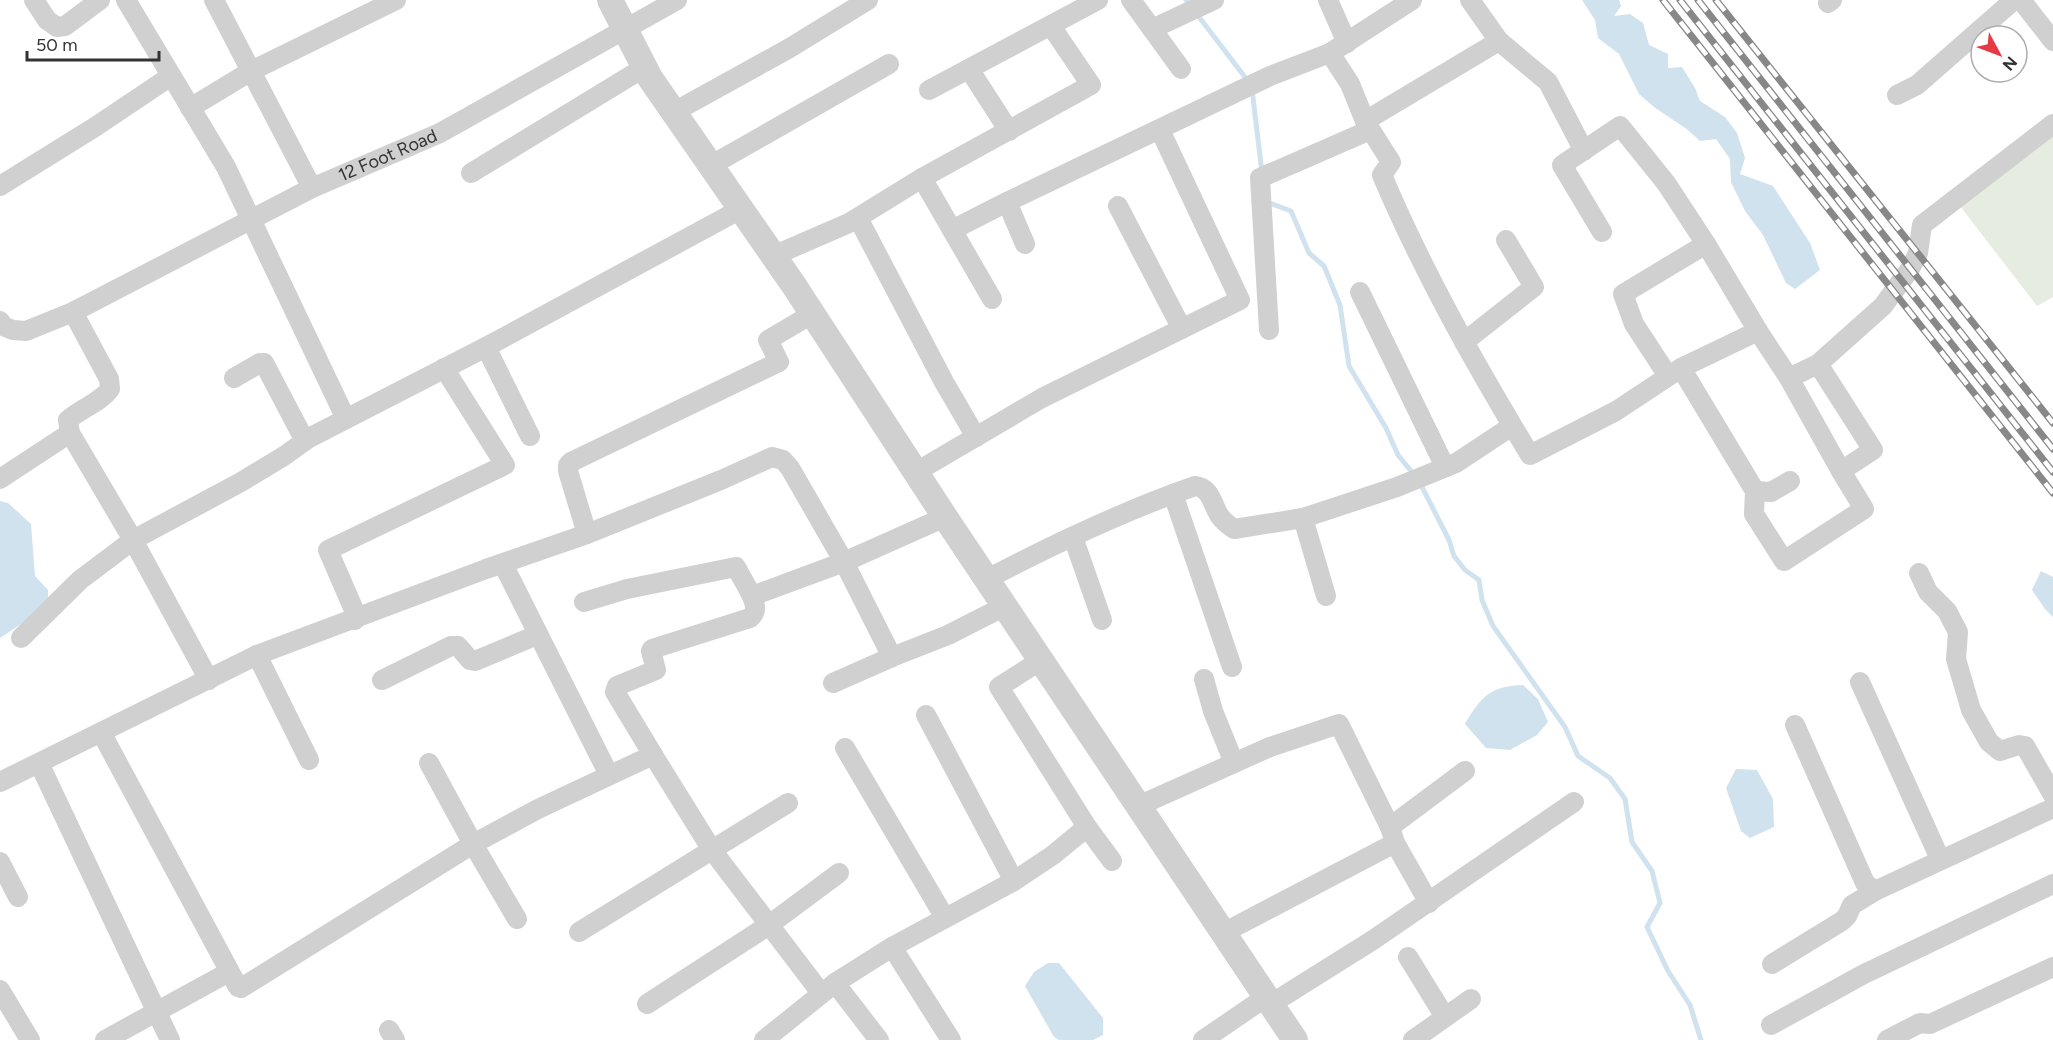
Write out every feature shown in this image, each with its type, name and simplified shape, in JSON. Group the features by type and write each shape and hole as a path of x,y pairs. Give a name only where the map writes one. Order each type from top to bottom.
{"street":[{"path":"34,0 47,20 57,27 65,26 100,0"},
{"path":"126,0 226,167 346,419"},
{"path":"214,0 312,188"},
{"path":"190,108 251,71 396,0"},
{"path":"610,0 645,67 674,112 812,314 1295,1040"},
{"name":"12 Foot Road","path":"0,321 3,326 26,331 73,312 312,188 440,133 677,0"},
{"path":"674,112 788,49 868,0"},
{"path":"929,90 1098,0"},
{"path":"1131,0 1181,69"},
{"path":"1152,29 1214,0"},
{"path":"1328,0 1338,48 1350,84 1367,126 1391,162 1382,175 1408,236 1464,342 1530,454 1616,411 1675,372 1758,331"},
{"path":"952,230 1270,76 1338,48 1412,0"},
{"path":"1470,0 1499,41 1548,82 1584,151"},
{"path":"1897,95 1917,85 2014,0"},
{"path":"2021,0 2053,41"},
{"path":"773,256 858,218 922,178 1091,85 1051,26"},
{"path":"1269,330 1260,178 1367,126 1499,41"},
{"path":"711,166 889,64"},
{"path":"471,173 645,67"},
{"path":"969,69 1009,131"},
{"path":"0,186 171,76"},
{"path":"1788,378 1818,364 1883,306 1910,269 1918,253 1923,225 2053,124"},
{"path":"1602,232 1562,165 1620,126 1666,183 1706,244 1788,378 1864,509 1784,561 1754,514 1755,491 1675,372 1634,324 1623,294 1706,244"},
{"path":"916,472 1042,398 1240,300 1160,130"},
{"path":"922,178 992,298"},
{"path":"1007,202 1025,244"},
{"path":"1119,206 1182,329"},
{"path":"21,638 80,580 133,540 241,482 305,441 486,347 741,209"},
{"path":"858,218 944,382 976,437"},
{"path":"1464,342 1534,287 1506,240"},
{"path":"1360,292 1445,467"},
{"path":"73,312 109,379 111,389 104,397 77,412 68,420 70,433 133,540 209,680"},
{"path":"587,534 568,471 568,465 571,462 778,362 768,340 812,314"},
{"path":"486,347 530,436"},
{"path":"234,378 264,363 305,441"},
{"path":"1818,364 1873,450 1841,471"},
{"path":"355,620 354,610 328,550 505,465 444,368"},
{"path":"987,579 1073,537 1195,486 1202,486 1207,491 1220,517 1234,529 1303,518 1397,487 1456,463 1512,426"},
{"path":"0,479 70,433"},
{"path":"0,782 257,655 587,534 772,457 783,460 790,468 844,562 892,657"},
{"path":"1755,491 1771,492 1790,481"},
{"path":"1173,494 1232,667"},
{"path":"752,596 844,562 945,517"},
{"path":"1303,518 1326,596"},
{"path":"1073,537 1102,620"},
{"path":"502,564 609,775"},
{"path":"584,602 627,589 736,567 752,596 756,609 754,614 750,618 654,647 651,651 656,670 615,688 617,695 712,850 769,925 879,1040"},
{"path":"1919,573 1928,592 1947,611 1958,632 1956,659 1971,710 1989,742 2001,752 2019,745 2025,746 2053,795"},
{"path":"833,683 948,635 1005,606"},
{"path":"382,680 451,645 458,646 470,660 475,661 537,635"},
{"path":"257,655 309,760"},
{"path":"1041,660 999,687 1087,826 1112,861"},
{"path":"1204,679 1234,763"},
{"path":"1860,682 1940,859"},
{"path":"926,715 1014,881"},
{"path":"1138,806 1270,747 1339,724 1429,903"},
{"path":"1795,725 1864,883 1875,891"},
{"path":"101,732 235,984 241,988 473,844 538,809 653,755"},
{"path":"845,748 945,918"},
{"path":"39,763 170,1040"},
{"path":"429,763 517,919"},
{"path":"1223,933 1393,835 1465,771"},
{"path":"1203,1040 1429,903 1574,802"},
{"path":"579,932 788,803"},
{"path":"1772,964 1842,921 1852,905 1875,891 2053,807"},
{"path":"764,1040 828,988 892,947 1014,881 1053,855 1087,826"},
{"path":"0,862 18,897"},
{"path":"647,1004 769,925 839,873"},
{"path":"1771,1024 1864,974 2053,884"},
{"path":"892,947 951,1040"},
{"path":"1408,957 1445,1017"},
{"path":"1887,1040 1920,1023 1930,1024 2053,967"},
{"path":"105,1040 229,972"},
{"path":"0,990 30,1040"},
{"path":"1413,1040 1472,999"}],"shaded area":[{"path":"2053,134 2053,297 2037,306 1960,206"}],"water":[{"path":"1582,0 1619,0 1621,6 1614,16 1630,14 1643,23 1649,45 1668,54 1668,68 1682,67 1700,101 1725,117 1737,133 1745,158 1740,174 1773,186 1810,243 1820,270 1795,289 1786,283 1763,235 1745,211 1731,182 1730,159 1716,139 1700,141 1639,94 1619,54 1598,38 1595,20"},
{"path":"0,501 8,503 31,524 35,576 48,590 48,606 0,638"},
{"path":"2041,571 2053,577 2053,617 2032,590"},
{"path":"1523,685 1538,699 1548,722 1537,735 1510,750 1486,748 1465,724 1476,707 1488,695 1502,688"},
{"path":"1736,769 1757,770 1773,799 1774,827 1750,838 1741,831 1726,788"},
{"path":"1048,963 1059,963 1103,1018 1103,1035 1093,1040 1059,1040 1054,1037 1025,986 1034,972"}],"waterway":[{"path":"1186,0 1248,81"},
{"path":"1252,89 1262,173"},
{"path":"1267,202 1291,211 1309,253 1324,266 1340,305 1349,366 1386,428 1398,455 1415,476"},
{"path":"1420,483 1449,540 1454,556 1465,570 1479,580 1482,600 1493,626 1565,727 1578,756 1610,778 1625,799 1632,842 1652,871 1660,903 1647,927 1668,971 1690,1005 1701,1040"}],"railway":[{"path":"1663,0 2053,493"},
{"path":"1680,0 2053,472"},
{"path":"1698,0 2053,449"},
{"path":"1716,0 2053,423"}]}
